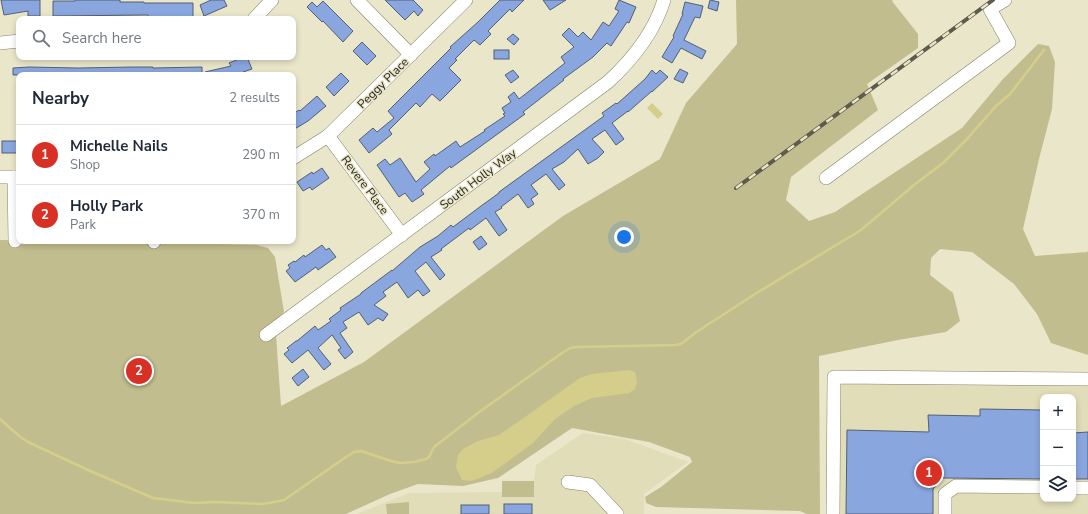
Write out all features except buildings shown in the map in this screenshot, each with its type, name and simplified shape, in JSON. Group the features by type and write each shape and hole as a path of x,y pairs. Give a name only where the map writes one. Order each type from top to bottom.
{"street":[{"path":"257,16 272,0"},
{"path":"357,0 411,54"},
{"name":"Peggy Place","path":"296,156 328,136 466,0"},
{"name":"South Holly Way","path":"266,334 608,82 626,65 646,39 661,10 664,0"},
{"path":"826,178 1009,43 990,10 1006,0"},
{"path":"0,43 16,41"},
{"name":"Revere Place","path":"328,136 402,235"},
{"path":"0,177 16,177"},
{"path":"15,241 16,209"},
{"path":"833,514 834,377 1088,379"},
{"path":"568,482 590,485 617,514"},
{"path":"945,514 945,494 956,486 1040,487"},
{"path":"1076,488 1088,488"}],"shaded area":[{"path":"736,0 893,0 892,1 918,34 918,48 867,84 878,110 791,177 786,200 809,221 835,212 962,128 1003,79 1038,44 1049,46 1055,62 1052,109 1023,229 1035,256 1088,251 1088,355 1051,343 1037,314 1014,284 972,252 940,249 931,258 930,275 953,293 960,321 946,332 819,356 820,514 807,514 800,511 656,507 646,503 645,497 661,487 692,462 690,457 649,442 572,428 498,478 463,486 418,484 390,494 346,514 0,514 0,240 16,240 16,244 216,244 257,245 268,248 275,257 284,312 275,321 281,406 364,362 563,216 660,159 686,103 737,44"},
{"path":"652,103 663,114 658,119 647,108"},
{"path":"629,370 635,372 637,382 635,389 629,393 592,398 574,406 555,419 533,443 493,472 470,481 462,480 456,467 458,455 463,449 478,441 499,435 580,378 592,374"},
{"path":"828,372 1088,373 1088,514 826,514"},
{"path":"583,433 625,439 688,462 644,494 644,514 356,514 410,493 502,492 502,481 534,481 536,465"},
{"path":"502,481 534,481 534,497 502,497"},
{"path":"409,502 409,514 387,514 386,504"}],"waterway":[{"path":"0,419 28,442 88,470 153,498 194,503 215,502 260,504 284,500 354,452 361,451 399,463 414,462 426,459 429,457 434,447 478,413 570,348 681,344 695,333 755,294 861,230 914,185 943,163 967,139 996,106 1010,94 1044,50"}],"railway":[{"path":"736,188 993,0"}],"place":[{"name":"Holly Park","path":"139,371"},
{"name":"Michelle Nails","path":"929,473"}]}
